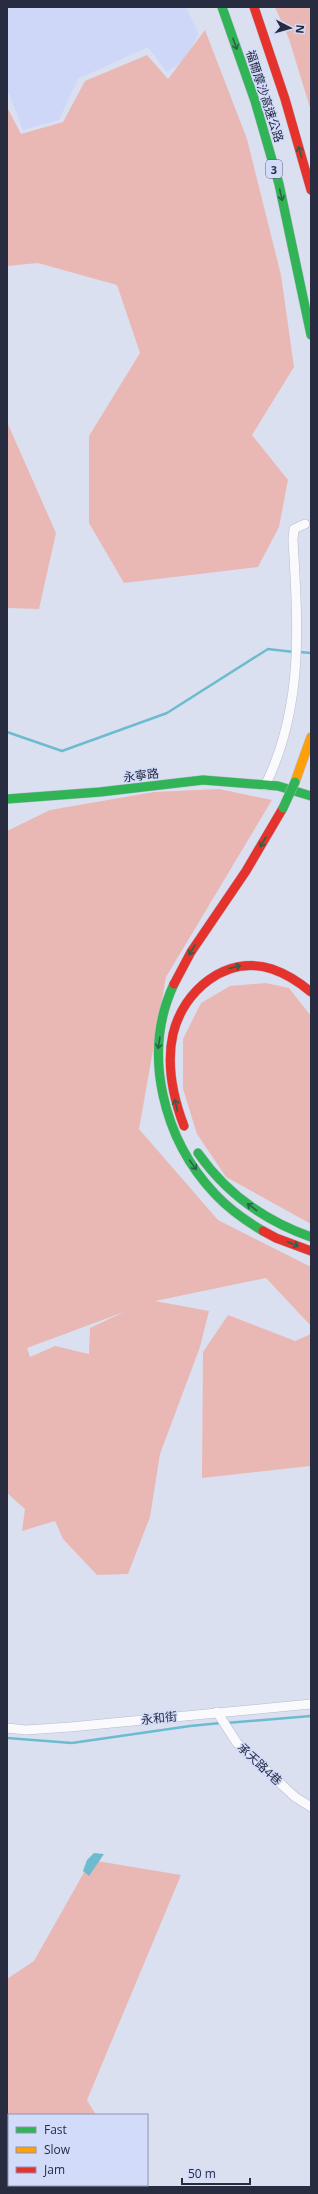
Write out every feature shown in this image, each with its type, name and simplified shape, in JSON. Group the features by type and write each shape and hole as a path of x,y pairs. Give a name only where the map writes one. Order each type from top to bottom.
{"main road":[{"name":"福爾摩沙高速公路","path":"222,7 255,101 279,184 311,335"},
{"name":"福爾摩沙高速公路","path":"254,7 285,99 311,190"},
{"path":"311,737 295,782 283,808 245,871 190,952 166,1005 158,1049 158,1070 164,1109 181,1149 205,1182 228,1206 248,1222 272,1236 311,1251"},
{"name":"永寧路","path":"7,799 100,792 203,780 278,786 311,796"},
{"path":"311,992 299,980 278,970 258,965 236,966 215,974 195,989 183,1007 173,1033 170,1054 171,1084 176,1109 190,1141 204,1164 232,1191 258,1211 311,1237"}],"street":[{"path":"265,786 277,761 293,695 297,658 293,540 294,529 305,524"},
{"name":"永和街","path":"7,1728 26,1730 70,1727 219,1715 311,1704"},
{"name":"承天路4巷","path":"219,1715 237,1743 295,1797 311,1807"}],"shaded area":[{"path":"7,7 186,7 199,34 183,61 167,72 148,47 78,79 59,120 23,130 9,94 7,94"},
{"path":"275,7 311,7 311,111 289,39"},
{"path":"205,30 247,139 281,275 294,367 252,435 288,480 279,527 258,567 124,583 89,523 89,436 140,353 117,285 38,263 7,266 7,107 21,134 63,122 85,81 147,55 168,79"},
{"path":"7,422 56,533 39,609 7,608"},
{"path":"219,789 272,800 166,977 139,1129 218,1220 311,1267 311,1326 266,1278 155,1301 209,1311 200,1347 160,1454 150,1517 128,1574 97,1575 63,1539 55,1521 22,1531 25,1509 7,1493 7,831 50,810 154,792","holes":["124,1312 90,1328 89,1354 55,1346 30,1357 27,1348"]},
{"path":"266,983 289,988 311,1016 311,1224 226,1177 197,1134 183,1089 183,1039 201,1003 230,986"},
{"path":"228,1315 295,1341 311,1334 311,1466 202,1478 203,1352"},
{"path":"94,1853 104,1854 89,1876 83,1871 87,1860"},
{"path":"91,1860 181,1875 87,2100 95,2114 8,2114 8,2186 139,2187 7,2187 7,1979 34,1961"}],"waterway":[{"path":"7,732 62,751 167,713 268,649 294,652"},
{"path":"299,652 311,653"},
{"path":"226,1723 311,1716"},
{"path":"7,1738 72,1743 221,1723"}],"traffic: fast":[{"path":"222,7 255,101 279,184 311,335"},
{"path":"7,799 100,792 203,780 278,786 311,796"},
{"path":"283,808 295,782"},
{"path":"174,984 164,1011 159,1039 159,1067 163,1095 171,1122 182,1148 197,1172 215,1194 226,1205 263,1231"},
{"path":"198,1153 221,1181 248,1204 278,1223 311,1237"}],"traffic: slow":[{"path":"295,782 311,737"}],"traffic: jam":[{"path":"254,7 285,99 311,190"},
{"path":"174,984 191,952 246,871 283,808"},
{"path":"184,1126 172,1081 170,1057 171,1046 178,1018 186,1004 197,991 209,980 223,972 239,967 255,966 272,969 283,973 311,992"},
{"path":"263,1231 276,1238 311,1251"}]}
